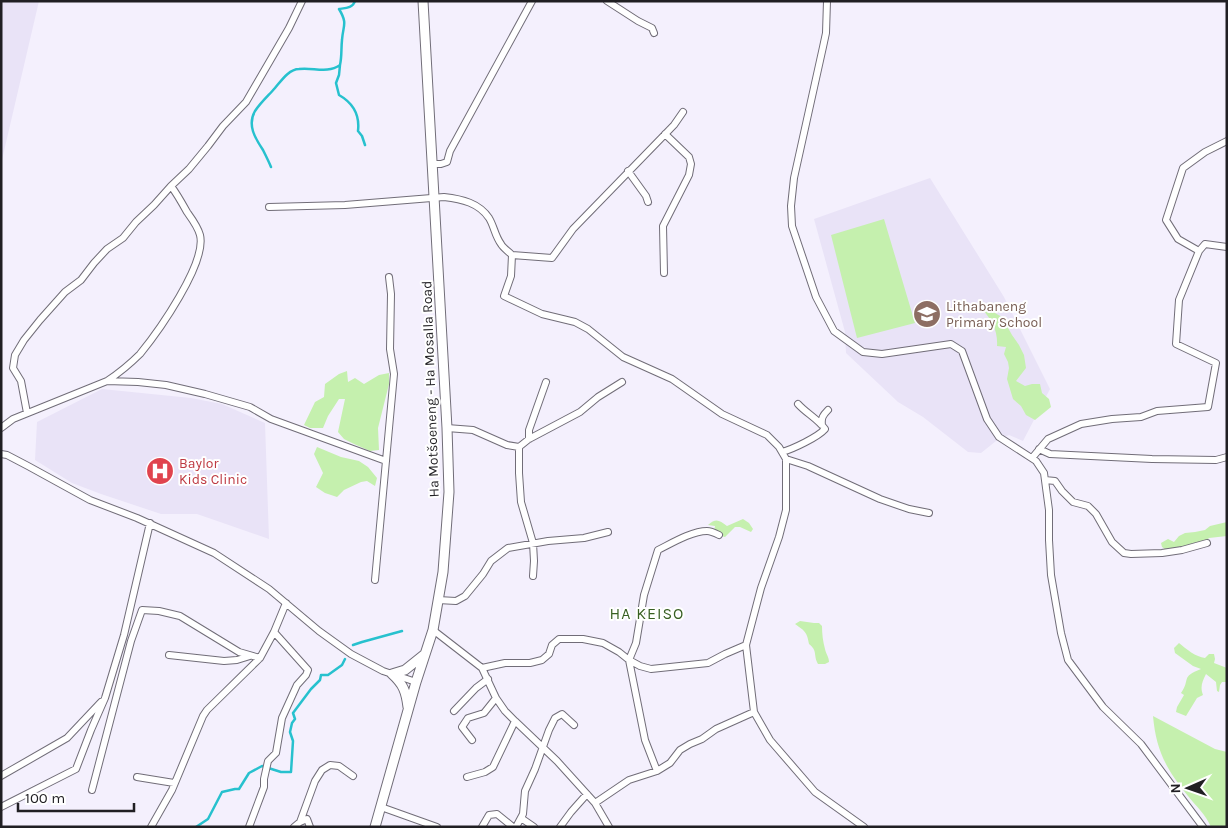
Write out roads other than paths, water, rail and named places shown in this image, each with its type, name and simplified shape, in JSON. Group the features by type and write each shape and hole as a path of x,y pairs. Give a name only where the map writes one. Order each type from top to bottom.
{"main road":[{"name":"Ha Motšoeneng - Ha Mosalla Road","path":"375,827 416,682 433,630 443,572 449,492 448,428 423,1"},
{"path":"409,709 405,690 392,674 405,670 425,654"}],"street":[{"path":"27,413 22,381 13,368 15,355 24,340 65,292 81,280 107,249 124,238 136,222 189,169 223,126 246,102 289,28 302,1"},
{"path":"433,164 446,162 450,151 532,1"},
{"path":"607,1 652,28 654,33"},
{"path":"827,1 824,47 794,178 791,206 792,226 816,297 834,330 864,352 882,354 951,344 962,351 987,419 1000,437 1036,461 1044,473 1049,510 1051,575 1061,633 1068,660 1103,707 1141,744 1203,827"},
{"path":"269,207 345,205 444,196 469,202 481,209 489,219 501,244 512,255 552,258 573,229 674,125 683,112"},
{"path":"664,273 663,226 689,175 691,164 689,157 665,134"},
{"path":"1199,251 1178,239 1166,220 1184,168 1205,152 1227,141"},
{"path":"628,172 646,196 648,202"},
{"path":"1,428 13,419 107,381 139,354 154,335 184,288 200,251 200,236 196,226 171,186"},
{"path":"1032,458 1048,439 1081,424 1141,417 1157,411 1208,407 1216,363 1176,344 1179,300 1199,251 1205,244 1227,247"},
{"path":"512,255 511,276 504,296 542,314 575,322 588,329 623,357 672,379 722,414 767,435 779,447 786,459 786,510 779,537 761,588 746,645 754,712 770,740 815,792 864,827"},
{"path":"375,580 394,374 390,349 391,294 389,277"},
{"path":"107,381 166,385 250,407 271,419 386,462"},
{"path":"529,439 529,430 546,382"},
{"path":"519,447 529,439 580,412 598,397 622,382"},
{"path":"798,404 822,425"},
{"path":"782,452 821,434 824,429 821,420 828,410"},
{"path":"448,428 473,430 519,447"},
{"path":"519,447 521,502 533,543 533,576"},
{"path":"1039,449 1050,454 1152,459 1216,460 1227,456"},
{"path":"1,454 28,466 90,500 150,524 214,553 269,589 319,631 352,654 383,671 416,682"},
{"path":"786,459 808,466 880,499 909,509 929,513"},
{"path":"1045,480 1055,481 1073,502 1088,506 1096,514 1112,542 1124,553 1162,553 1207,543"},
{"path":"1,807 76,769 105,698 124,635 150,524"},
{"path":"657,771 645,740 629,660 636,643 644,595 658,550 699,532 709,531 719,535"},
{"path":"438,600 456,600 465,596 491,561 508,548 548,541 584,538 608,532"},
{"path":"150,827 174,784 207,710 260,658 274,632 286,603"},
{"path":"92,790 131,641 142,610 159,611 180,616 239,652 260,658"},
{"path":"433,630 482,668 496,698 514,721 596,803 609,827"},
{"path":"249,827 264,787 268,761 276,753 282,718 297,685 308,670 274,632"},
{"path":"482,668 505,663 530,663 542,660 549,654 552,645 559,639 583,639 602,643 640,666 651,668 708,663 746,645"},
{"path":"169,655 224,661 251,656"},
{"path":"454,711 476,688 488,679"},
{"path":"1,776 67,738 105,698"},
{"path":"472,740 462,727 468,718 484,713 496,698"},
{"path":"596,803 629,780 657,771 670,763 680,750 716,729 754,712"},
{"path":"482,827 490,815 497,814 514,827 521,818 525,791 555,718 562,714 574,725"},
{"path":"467,777 485,772 493,767 514,721"},
{"path":"300,822 315,781 322,770 330,765 339,766 353,776"},
{"path":"138,777 174,784"},
{"path":"560,827 587,794"},
{"path":"381,807 438,827"},
{"path":"521,818 534,827"},
{"path":"294,827 300,822 307,820 310,827"}],"waterway":[{"path":"271,167 253,131 252,121 255,111 292,71 330,69 340,65 344,24 339,9 351,6 355,1"},
{"path":"340,65 336,83 339,95 352,105 357,114 358,131 365,145"},
{"path":"353,645 402,631"},
{"path":"196,827 208,819 222,792 239,789 249,773 262,766 281,772 291,772 293,741 290,732 295,719 293,713 320,680 321,675 328,675 342,665 345,659"}],"place":[{"name":"Lithabaneng Primary School","path":"927,314"},
{"name":"Baylor Kids Clinic","path":"160,471"}],"district":[{"name":"HA KEISO","path":"647,613"}]}
